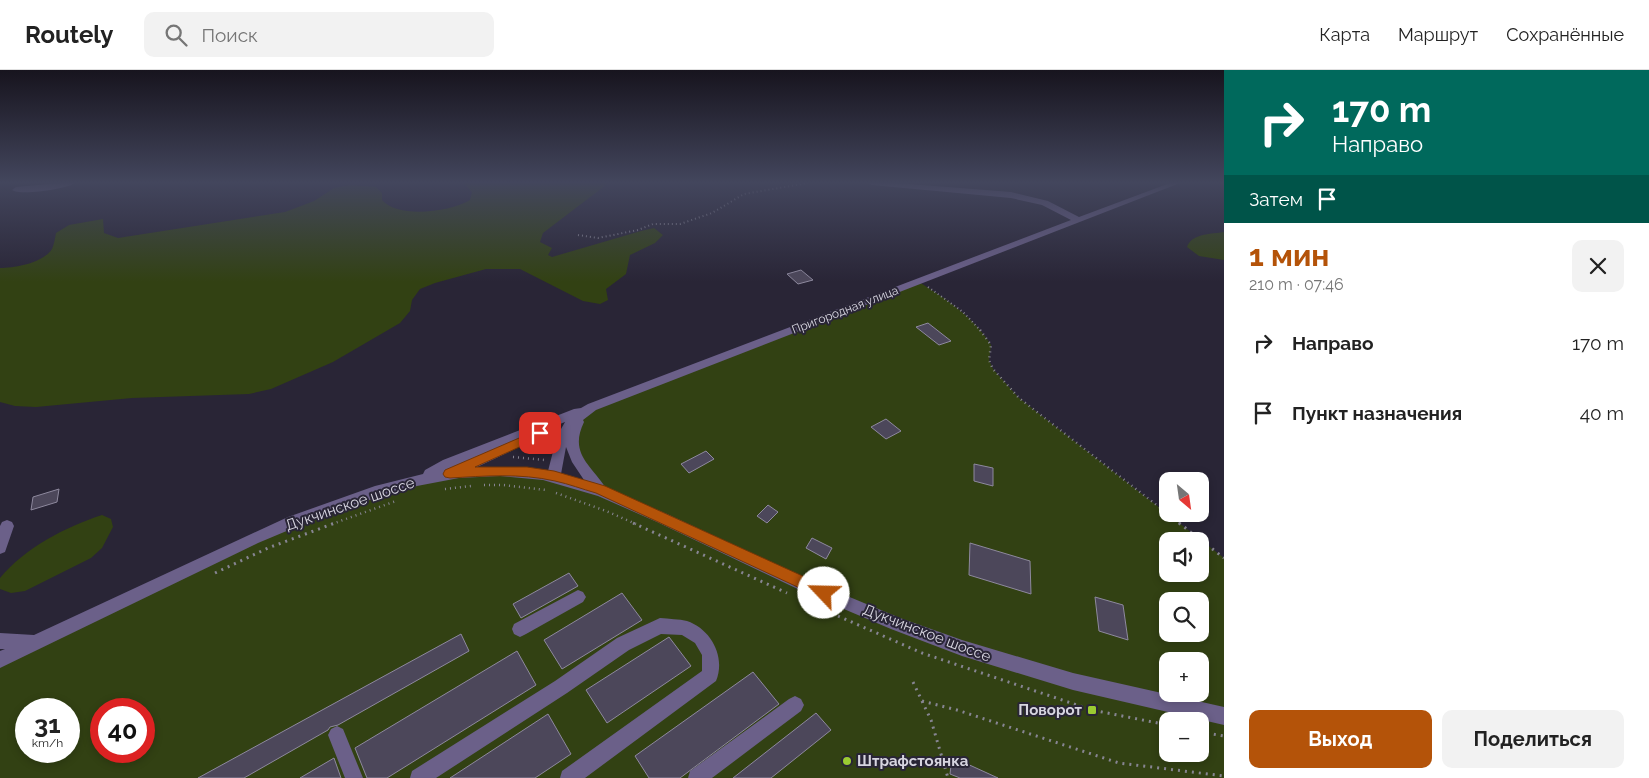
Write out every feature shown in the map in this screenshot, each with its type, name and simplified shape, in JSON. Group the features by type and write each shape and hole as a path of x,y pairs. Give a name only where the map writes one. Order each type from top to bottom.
{"street":[{"path":"1070,216 1078,220"},
{"name":"Пригородная улица","path":"554,476 564,430 575,418 592,407 1088,216"},
{"path":"450,474 592,407"},
{"path":"421,479 457,460 592,407"},
{"path":"592,407 575,427 571,440 576,458 600,490"},
{"name":"Дукчинское шоссе","path":"0,660 248,541 352,499 421,479 450,474 498,471 554,476 600,490 808,586 926,635 1041,673 1139,698 1224,716"},
{"path":"0,548 7,526"},
{"path":"520,629 578,597"},
{"path":"418,778 561,687 622,644 660,626 684,628 701,638 710,654 710,675 569,778"},
{"path":"0,641 35,642"},
{"path":"697,778 795,705"},
{"path":"337,735 354,778"}],"path":[{"path":"578,235 598,238 638,230 653,224 680,224 703,216"},
{"path":"918,282 966,315 984,333 991,345 989,360 993,369 1019,398 1224,558"},
{"path":"509,457 527,457 557,462"},
{"path":"913,682 931,720 948,778"},
{"path":"922,701 957,710 1023,733 1119,762 1224,776"},
{"path":"1209,734 1224,736"}],"green space":[{"path":"259,216 565,216 543,233 540,242 552,248 548,255 552,257 654,228 663,235 655,243 630,255 626,274 606,289 608,300 600,304 583,301 520,269 486,269 420,289 412,300 410,311 400,323 333,362 271,389 249,394 132,398 36,407 15,406 0,402 0,268 21,266 42,258 52,249 56,233 69,225 103,219 104,233 118,238"},
{"path":"1224,232 1224,260 1199,256 1187,247 1193,239 1208,234"},
{"path":"919,282 968,317 984,335 991,345 989,360 993,369 1019,398 1159,507 1159,522 1178,522 1191,532 1159,532 1159,582 1209,582 1209,546 1224,558 1224,778 0,778 0,663 263,535 421,479 498,471 599,489 584,470 572,432 592,407"},
{"path":"102,515 111,519 113,527 102,548 91,558 25,591 11,593 0,589 0,578 21,557 60,532"}],"building":[{"path":"801,270 813,280 798,284 787,274"},
{"path":"928,323 951,341 939,345 916,327"},
{"path":"886,419 901,431 886,439 871,427"},
{"path":"706,451 714,459 689,473 681,464"},
{"path":"974,464 993,468 993,486 974,481"},
{"path":"59,489 57,502 31,510 33,497"},
{"path":"768,505 778,512 767,523 757,516"},
{"path":"812,538 832,548 826,559 806,548"},
{"path":"970,543 1030,561 1031,594 969,575"},
{"path":"569,573 578,586 521,618 513,604"},
{"path":"622,593 642,620 562,669 544,640"},
{"path":"1095,597 1123,605 1128,640 1099,631"},
{"path":"461,634 469,651 338,725 330,727 328,730 244,778 198,778"},
{"path":"669,637 691,666 607,723 586,690"},
{"path":"517,651 536,685 387,778 367,778 355,748"},
{"path":"753,672 779,704 680,778 649,778 635,756"},
{"path":"816,713 831,730 771,778 733,778"},
{"path":"548,714 571,754 535,778 450,778"},
{"path":"952,757 998,778 960,778 950,774"},
{"path":"334,758 341,778 300,778"}],"place":[{"name":"Поворот","path":"1092,710"},
{"name":"Штрафстоянка","path":"847,761"}],"route":[{"path":"540,433 450,474 498,471 527,472 554,476 580,483 600,490 824,593"}]}
